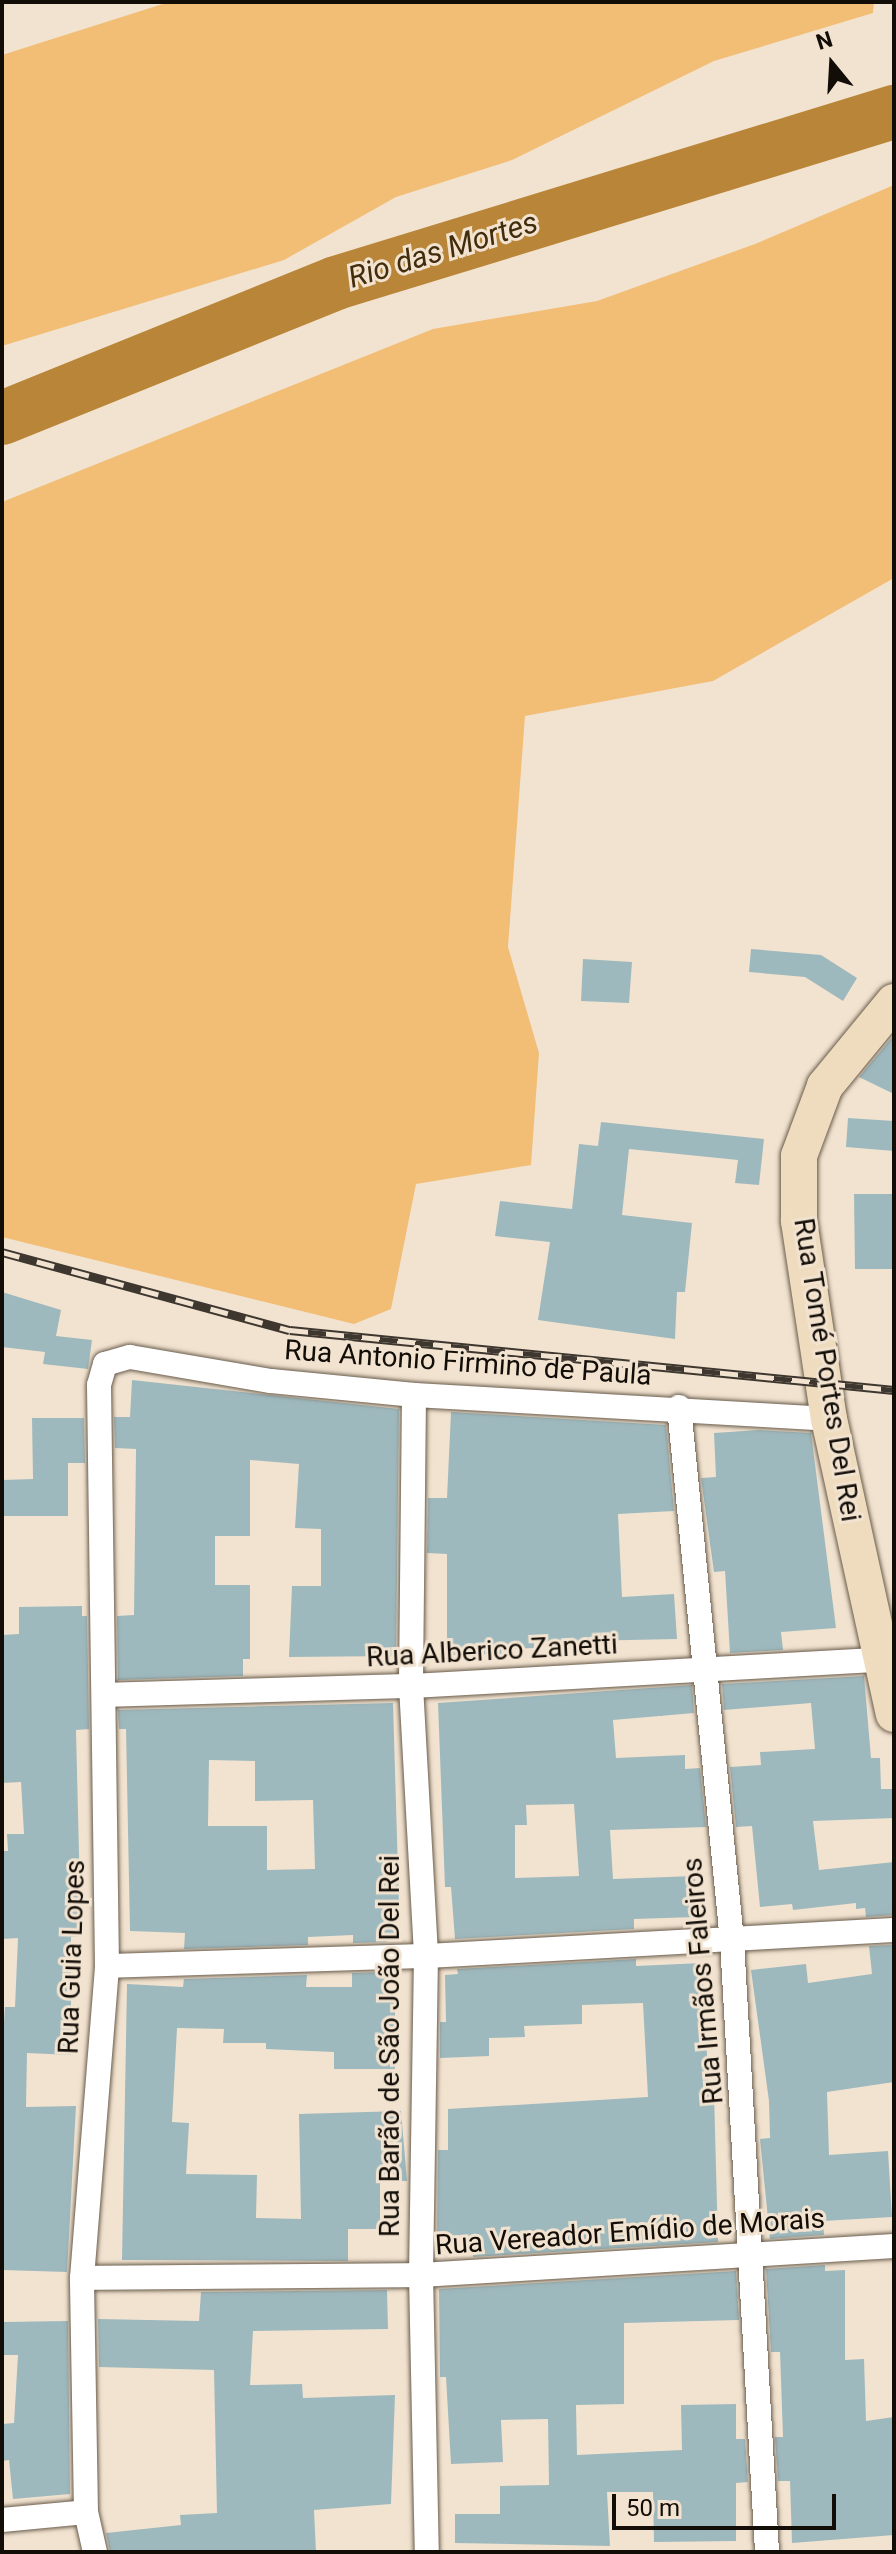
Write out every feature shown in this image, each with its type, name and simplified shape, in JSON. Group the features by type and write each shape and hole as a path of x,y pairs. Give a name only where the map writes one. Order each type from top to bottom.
{"main road":[{"name":"Rua Tomé Portes Del Rei","path":"894,1002 825,1086 799,1156 799,1221 829,1419 894,1714"}],"street":[{"name":"Rua Antonio Firmino de Paula","path":"105,1364 130,1357 271,1381 414,1395 679,1407 829,1419"},
{"name":"Rua Guia Lopes","path":"95,2552 86,2512 82,2278 107,1966 99,1385 105,1364"},
{"name":"Rua Barão de São João Del Rei","path":"414,1395 411,1686 426,1956 421,2275 427,2552"},
{"name":"Rua Irmãos Faleiros","path":"679,1407 732,1941 753,2254 767,2552"},
{"name":"Rua Alberico Zanetti","path":"105,1695 411,1686 880,1660"},
{"path":"107,1966 426,1956 894,1930"},
{"name":"Rua Vereador Emídio de Morais","path":"82,2278 421,2275 894,2246"},
{"path":"2,2520 86,2512"}],"shaded area":[{"path":"169,2 874,2 873,13 714,61 512,160 396,197 284,260 2,346 2,55"},
{"path":"894,185 894,578 713,681 525,716 508,947 539,1053 531,1165 416,1184 391,1309 354,1324 2,1237 2,502 433,329 597,301 755,244"}],"building":[{"path":"751,949 821,955 857,978 843,1001 805,977 749,972"},
{"path":"583,959 632,962 629,1003 581,1001"},
{"path":"894,1035 894,1094 859,1077"},
{"path":"848,1118 894,1121 894,1151 846,1147"},
{"path":"601,1122 764,1139 759,1185 735,1183 738,1160 629,1149 622,1215 692,1223 685,1292 677,1292 675,1339 538,1320 550,1242 495,1236 500,1201 572,1209 579,1144 598,1146"},
{"path":"854,1194 894,1194 894,1269 855,1269"},
{"path":"2,1292 61,1310 56,1336 92,1340 88,1369 43,1364 45,1352 2,1347"},
{"path":"132,1380 399,1409 396,1656 289,1657 292,1586 321,1586 321,1529 295,1528 299,1464 250,1460 250,1536 215,1536 215,1585 250,1585 250,1659 243,1659 243,1676 118,1680 117,1616 134,1615 136,1449 115,1448 114,1417 130,1417"},
{"path":"451,1412 666,1425 674,1511 618,1514 622,1597 674,1594 677,1639 534,1642 534,1648 507,1649 507,1654 447,1655 447,1554 427,1553 428,1498 447,1498"},
{"path":"32,1418 84,1418 85,1463 68,1463 68,1516 2,1516 2,1480 33,1479"},
{"path":"759,1430 811,1433 836,1628 781,1632 783,1650 730,1653 725,1571 714,1572 701,1478 716,1477 714,1433"},
{"path":"82,1606 82,1616 87,1616 89,1729 76,1730 81,1936 71,1937 71,2055 27,2053 26,2107 76,2106 67,2272 2,2270 2,2052 5,2007 15,2007 18,1938 2,1939 2,1851 8,1851 7,1834 24,1834 21,1782 2,1783 2,1635 19,1634 19,1607"},
{"path":"864,1676 871,1758 880,1758 881,1789 894,1789 894,1818 813,1821 819,1870 894,1862 894,1915 866,1917 865,1908 856,1909 856,1903 793,1910 792,1904 760,1907 752,1826 736,1827 730,1767 761,1765 760,1752 815,1749 811,1703 724,1710 722,1684"},
{"path":"692,1685 694,1713 613,1720 616,1758 685,1755 685,1769 700,1768 706,1827 610,1830 613,1879 695,1876 696,1917 634,1919 634,1929 455,1939 451,1887 445,1887 438,1703","holes":["574,1804 579,1876 515,1878 515,1825 527,1825 526,1805"]},
{"path":"393,1703 399,1905 395,1934 387,1934 387,1942 353,1943 353,1935 308,1937 308,1945 184,1949 185,1933 130,1931 126,1729 119,1729 118,1710","holes":["209,1760 255,1761 255,1801 313,1800 315,1869 267,1870 267,1826 208,1826"]},
{"path":"894,1945 894,2082 827,2092 829,2155 888,2151 892,2217 823,2221 824,2235 770,2239 760,2139 770,2138 769,2101 751,1970 806,1964 808,1983 872,1974 869,1946"},
{"path":"636,1959 636,1966 702,1963 709,2093 714,2093 718,2242 473,2257 473,2236 437,2236 438,2150 448,2150 448,2109 648,2097 643,2003 582,2005 582,2024 524,2026 525,2037 489,2038 489,2056 440,2058 440,2022 446,2022 445,1975 458,1974 457,1969"},
{"path":"387,1972 387,1989 395,1989 395,2069 334,2069 334,2052 266,2049 266,2043 223,2043 224,2029 177,2028 172,2122 189,2123 186,2174 257,2175 256,2218 301,2219 299,2114 401,2111 407,2181 380,2181 380,2229 348,2229 348,2261 122,2260 127,1984 183,1987 184,1979 307,1975 306,1987 352,1987 352,1973"},
{"path":"825,2265 825,2271 845,2270 845,2360 864,2359 866,2421 894,2417 894,2535 792,2543 790,2481 778,2481 775,2437 783,2437 780,2352 771,2352 766,2269"},
{"path":"736,2271 739,2320 624,2323 624,2404 576,2405 577,2455 682,2450 681,2405 736,2404 736,2439 745,2439 748,2482 736,2483 736,2541 654,2542 653,2492 607,2492 610,2546 455,2543 455,2514 500,2514 500,2486 549,2485 548,2419 501,2420 503,2462 451,2464 446,2377 440,2377 439,2289"},
{"path":"387,2290 388,2329 253,2331 250,2385 302,2384 303,2398 395,2395 391,2504 314,2510 316,2552 110,2552 106,2533 181,2525 180,2515 217,2513 214,2370 99,2367 98,2319 199,2321 201,2292"},
{"path":"68,2321 70,2494 13,2499 9,2460 2,2461 2,2424 14,2423 18,2355 4,2355 4,2322"}],"waterway":[{"name":"Rio das Mortes","path":"2,418 336,283 894,112"}],"railway":[{"path":"2,1252 290,1330 894,1390"}]}
